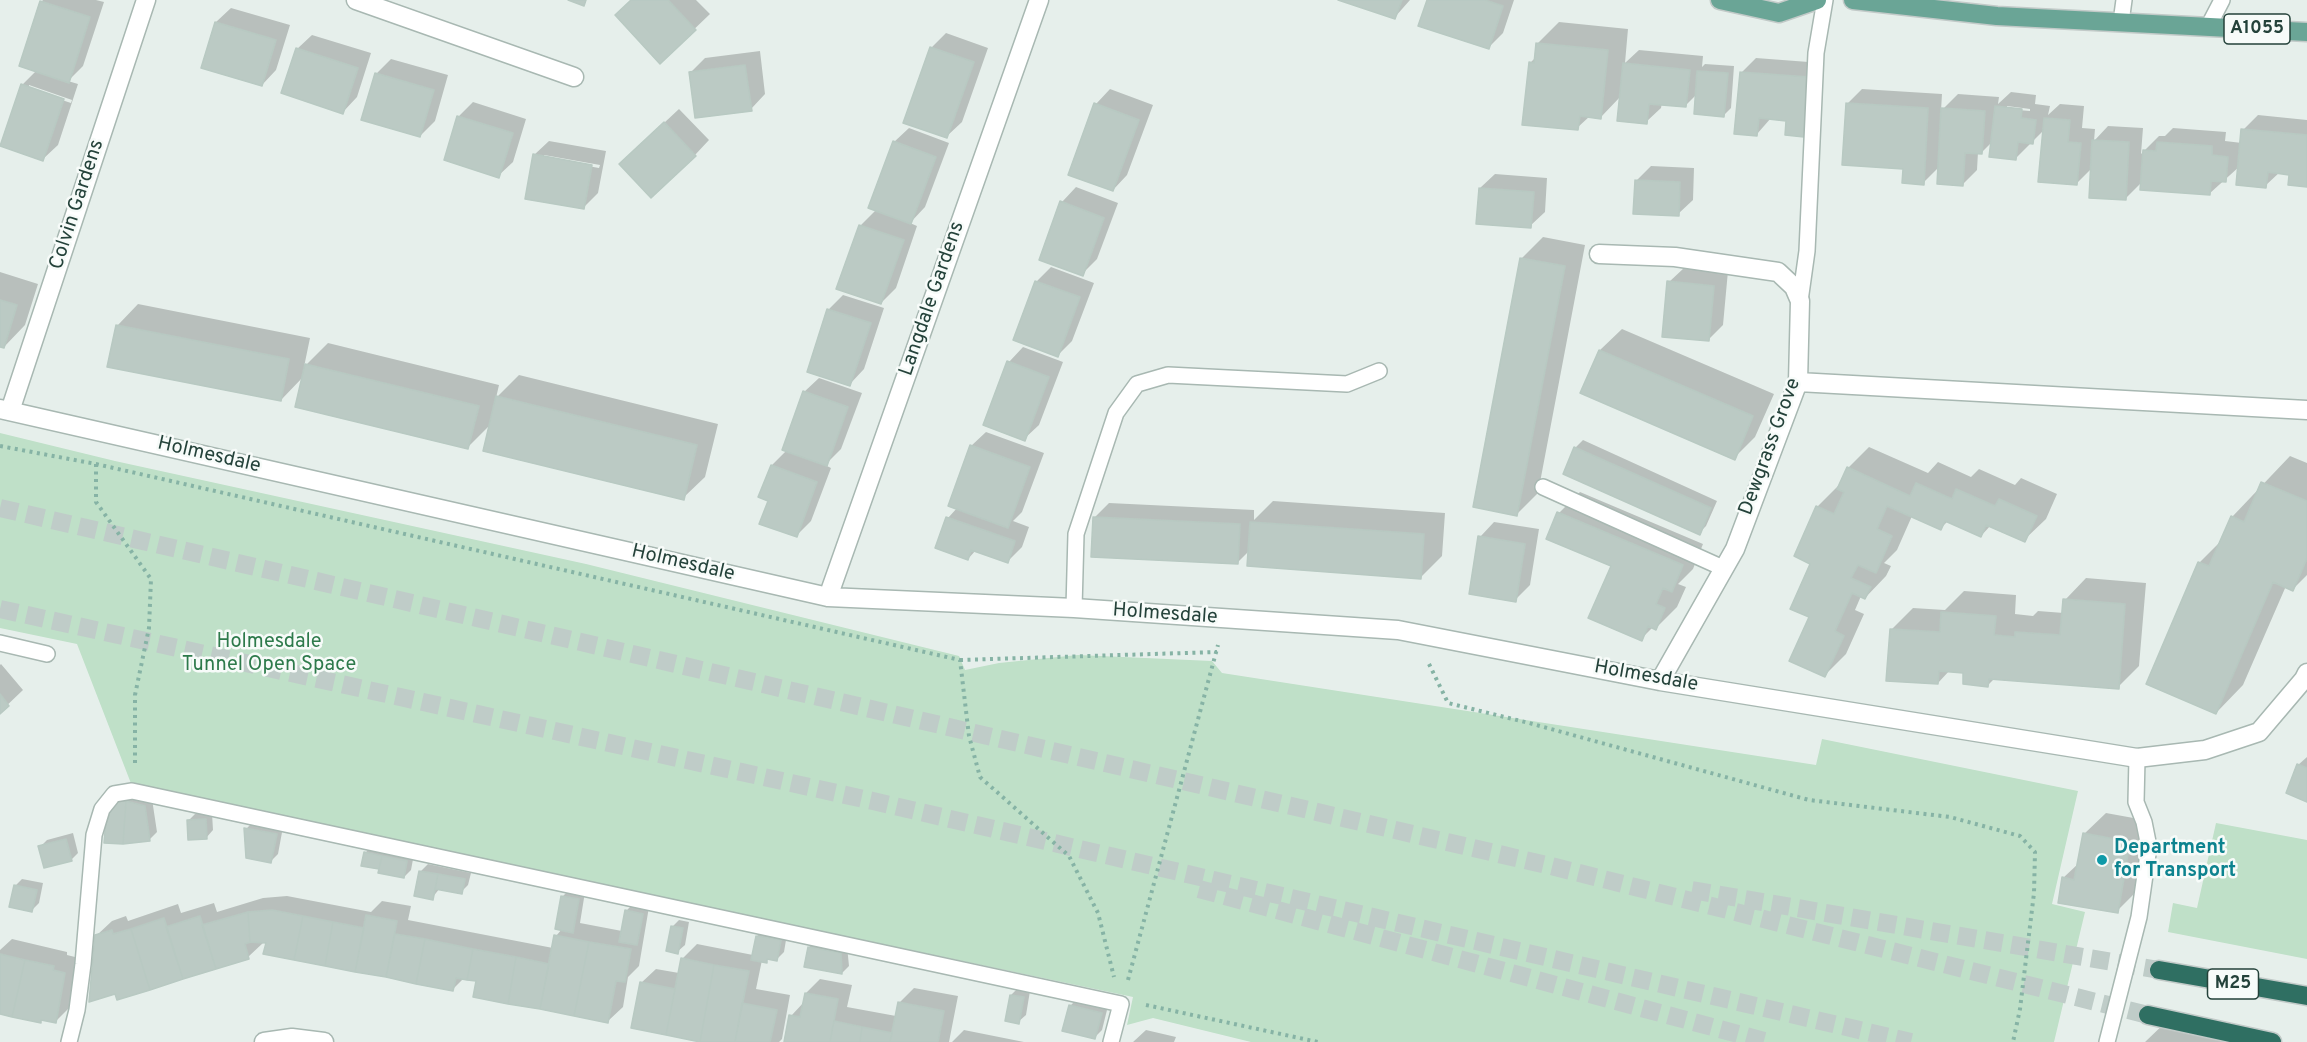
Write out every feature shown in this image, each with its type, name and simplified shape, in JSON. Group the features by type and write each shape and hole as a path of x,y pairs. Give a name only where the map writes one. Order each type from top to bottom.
{"highway":[{"name":"M25","path":"2159,970 2307,996"},
{"name":"M25","path":"2148,1015 2272,1042"}],"main road":[{"path":"1720,0 1779,13 1817,0"},
{"name":"A1055","path":"1853,0 1997,16 2307,32"}],"street":[{"name":"Colvin Gardens","path":"5,410 146,0"},
{"path":"356,0 574,77"},
{"name":"Langdale Gardens","path":"828,597 1039,0"},
{"path":"1599,254 1675,257 1778,272 1794,287 1800,301"},
{"name":"Dewgrass Grove","path":"1660,681 1735,549 1798,382 1800,301"},
{"path":"1798,382 2307,410"},
{"name":"Holmesdale","path":"5,410 828,597 1074,608 1398,630 1660,681 2137,758 2205,750 2259,732 2306,678"},
{"path":"270,1042 292,1038 324,1042"}],"lane":[{"path":"1800,301 1807,251 1816,53 1825,0"},
{"path":"2121,22 2124,0"},
{"path":"2208,27 2222,0"},
{"path":"1074,608 1076,534 1116,413 1137,384 1168,375 1347,384 1379,371"},
{"path":"1543,487 1723,568"},
{"path":"0,643 47,654"},
{"path":"2107,1042 2139,917 2149,848 2144,822 2136,802 2137,758"},
{"path":"69,1042 77,1010 83,964 94,835 102,809 114,794 132,791 1122,1004 1111,1042"}],"path":[{"path":"0,446 96,464 960,660 1216,652"},
{"path":"96,464 96,502 151,579 149,628 135,695 135,771"},
{"path":"1122,1004 1225,620"},
{"path":"960,660 969,736 980,777 1069,856 1098,913 1122,1004"},
{"path":"1428,662 1448,703 1809,800 1950,817 2020,836 2034,852 2034,893 2020,1009 2013,1042"},
{"path":"1122,1004 1148,1005 1318,1042"}],"green space":[{"name":"Holmesdale Tunnel Open Space","path":"0,433 115,461 586,564 959,656 965,670 999,663 1078,655 1212,661 1222,673 1816,765 1822,739 2078,791 2052,904 2085,912 2054,1042 1251,1042 1153,1018 1127,1025 1133,997 132,786 77,644 0,628"},
{"path":"2216,823 2307,840 2307,959 2168,932 2173,903 2197,908"}],"building":[{"path":"568,0 586,0 584,6"},
{"path":"631,0 668,0 696,30 660,64 615,15"},
{"path":"1338,0 1402,0 1395,19"},
{"path":"1427,0 1485,0 1503,6 1489,49 1418,26"},
{"path":"40,1 90,17 69,83 19,66"},
{"path":"215,22 276,40 262,86 201,68"},
{"path":"1536,43 1608,50 1601,119 1580,116 1578,130 1522,125 1529,62 1534,63"},
{"path":"930,47 974,62 947,138 903,123"},
{"path":"296,48 358,68 343,114 281,93"},
{"path":"1623,63 1690,70 1686,107 1649,104 1647,124 1617,121"},
{"path":"745,65 752,111 695,118 689,72"},
{"path":"1697,71 1728,73 1724,117 1694,114"},
{"path":"1740,72 1808,77 1804,137 1785,135 1786,121 1759,118 1757,136 1734,134"},
{"path":"375,73 434,90 420,137 361,120"},
{"path":"21,84 64,99 43,161 0,146"},
{"path":"1094,103 1139,120 1113,191 1068,175"},
{"path":"1846,103 1928,108 1924,185 1902,183 1903,169 1842,165"},
{"path":"1995,106 2022,109 2021,118 2036,120 2033,144 2018,142 2016,160 1989,157"},
{"path":"1941,108 1985,111 1982,154 1965,153 1963,186 1937,184"},
{"path":"457,116 513,133 499,178 444,160"},
{"path":"2044,118 2070,120 2068,142 2081,143 2077,185 2038,182"},
{"path":"664,122 696,156 651,198 619,164"},
{"path":"2241,129 2307,135 2307,187 2288,185 2289,175 2268,172 2266,188 2236,185"},
{"path":"2092,140 2129,142 2126,200 2089,198"},
{"path":"893,141 936,157 911,224 868,208"},
{"path":"2157,142 2212,146 2212,155 2228,157 2226,182 2211,181 2210,195 2140,190 2143,150 2156,151"},
{"path":"533,154 592,165 584,209 525,199"},
{"path":"1635,180 1680,182 1679,216 1633,214"},
{"path":"1479,188 1534,192 1531,228 1476,224"},
{"path":"1060,201 1104,218 1083,276 1039,260"},
{"path":"859,225 904,240 881,304 836,289"},
{"path":"1520,258 1565,266 1517,516 1473,507"},
{"path":"1035,281 1080,297 1058,357 1013,340"},
{"path":"1667,281 1714,286 1709,341 1662,337"},
{"path":"0,300 17,305 4,348 0,347"},
{"path":"827,309 871,323 850,386 807,372"},
{"path":"116,325 289,359 281,401 107,367"},
{"path":"1599,350 1753,416 1735,460 1580,393"},
{"path":"1007,361 1049,377 1025,441 983,425"},
{"path":"305,364 479,406 468,449 295,407"},
{"path":"803,391 848,407 827,466 782,450"},
{"path":"496,396 697,445 684,500 483,451"},
{"path":"970,445 1030,467 1008,528 948,506"},
{"path":"1574,447 1711,508 1700,535 1563,474"},
{"path":"771,465 817,482 797,537 759,524 768,501 758,497"},
{"path":"1847,467 1910,496 1916,483 1952,499 1956,489 1995,506 1999,499 2037,516 2025,542 1986,525 1981,537 1945,521 1941,530 1887,506 1877,529 1892,536 1876,573 1858,565 1851,578 1871,587 1865,599 1852,593 1835,631 1844,636 1825,677 1789,661 1809,617 1790,609 1810,564 1794,556 1816,506 1834,514 1844,492 1837,489"},
{"path":"2261,482 2307,501 2307,558 2293,591 2273,582 2216,714 2146,684 2198,562 2209,566 2231,516 2244,522"},
{"path":"1557,512 1683,565 1672,592 1663,588 1656,604 1665,608 1656,630 1648,626 1642,641 1588,618 1611,566 1546,539"},
{"path":"946,517 1015,541 1008,563 971,550 968,560 935,548"},
{"path":"1093,517 1240,524 1238,564 1091,557"},
{"path":"1250,522 1424,534 1421,579 1247,566"},
{"path":"1478,536 1525,544 1516,602 1469,594"},
{"path":"2063,599 2125,604 2119,689 1989,679 1988,687 1963,684 1963,673 1939,671 1938,684 1886,681 1890,629 1940,632 1941,612 1996,616 1994,635 2015,637 2015,632 2060,635"},
{"path":"0,694 9,706 0,714"},
{"path":"2297,764 2307,768 2307,802 2286,793"},
{"path":"120,800 126,801 123,844 104,843 107,808"},
{"path":"126,801 145,806 150,841 123,844"},
{"path":"206,819 207,839 188,840 187,820"},
{"path":"244,828 277,834 271,863 246,858"},
{"name":"Department for Transport","path":"2083,833 2130,842 2118,913 2058,903 2062,877 2074,880"},
{"path":"66,839 72,861 44,868 38,846"},
{"path":"364,852 382,856 379,869 361,866"},
{"path":"382,856 407,861 404,878 378,873"},
{"path":"419,871 438,874 433,900 414,896"},
{"path":"438,874 465,879 462,894 435,889"},
{"path":"14,885 37,890 32,912 9,907"},
{"path":"561,896 579,899 573,933 555,929"},
{"path":"272,910 303,916 294,960 263,954 266,943 250,942 248,912"},
{"path":"625,910 643,914 637,945 619,942"},
{"path":"248,912 250,942 245,944 249,959 216,969 202,925"},
{"path":"366,915 397,921 386,977 355,972"},
{"path":"200,916 216,969 183,979 166,927"},
{"path":"303,916 333,922 325,966 294,960"},
{"path":"164,918 183,979 150,990 131,929"},
{"path":"333,922 364,928 355,972 325,966"},
{"path":"671,926 683,928 678,954 666,951"},
{"path":"131,929 150,990 117,1000 115,994 89,1002 95,935 112,930 113,934"},
{"path":"395,934 425,939 416,984 386,977"},
{"path":"554,935 589,942 574,1016 540,1009"},
{"path":"756,936 781,940 777,961 767,959 767,963 751,960"},
{"path":"425,939 473,949 467,980 456,978 453,991 416,984"},
{"path":"589,942 631,949 625,982 616,981 608,1023 574,1016"},
{"path":"808,947 841,953 842,974 804,967"},
{"path":"473,949 516,957 508,1004 473,997 476,981 467,980"},
{"path":"0,954 25,960 12,1017 0,1014"},
{"path":"516,957 549,964 540,1009 508,1004"},
{"path":"681,958 714,965 700,1042 666,1035"},
{"path":"25,960 54,966 53,970 65,973 56,1023 41,1020 41,1023 12,1017"},
{"path":"714,965 749,971 735,1042 700,1042"},
{"path":"640,982 675,989 666,1035 631,1028"},
{"path":"805,993 838,999 830,1042 784,1042 789,1015 800,1017"},
{"path":"1010,995 1024,997 1019,1024 1005,1021"},
{"path":"898,1002 944,1011 938,1042 890,1042"},
{"path":"742,1003 777,1010 770,1042 735,1042"},
{"path":"1069,1005 1102,1013 1095,1039 1062,1031"},
{"path":"834,1021 862,1027 860,1042 830,1042"},
{"path":"862,1027 892,1033 890,1042 860,1042"}],"tunnel":[{"path":"0,508 1551,866 2148,1015"},
{"path":"0,609 873,801 1911,1042"},
{"path":"1199,889 1768,1042"},
{"path":"1692,890 2159,970"}],"place":[{"name":"Department for Transport","path":"2102,860"}]}
